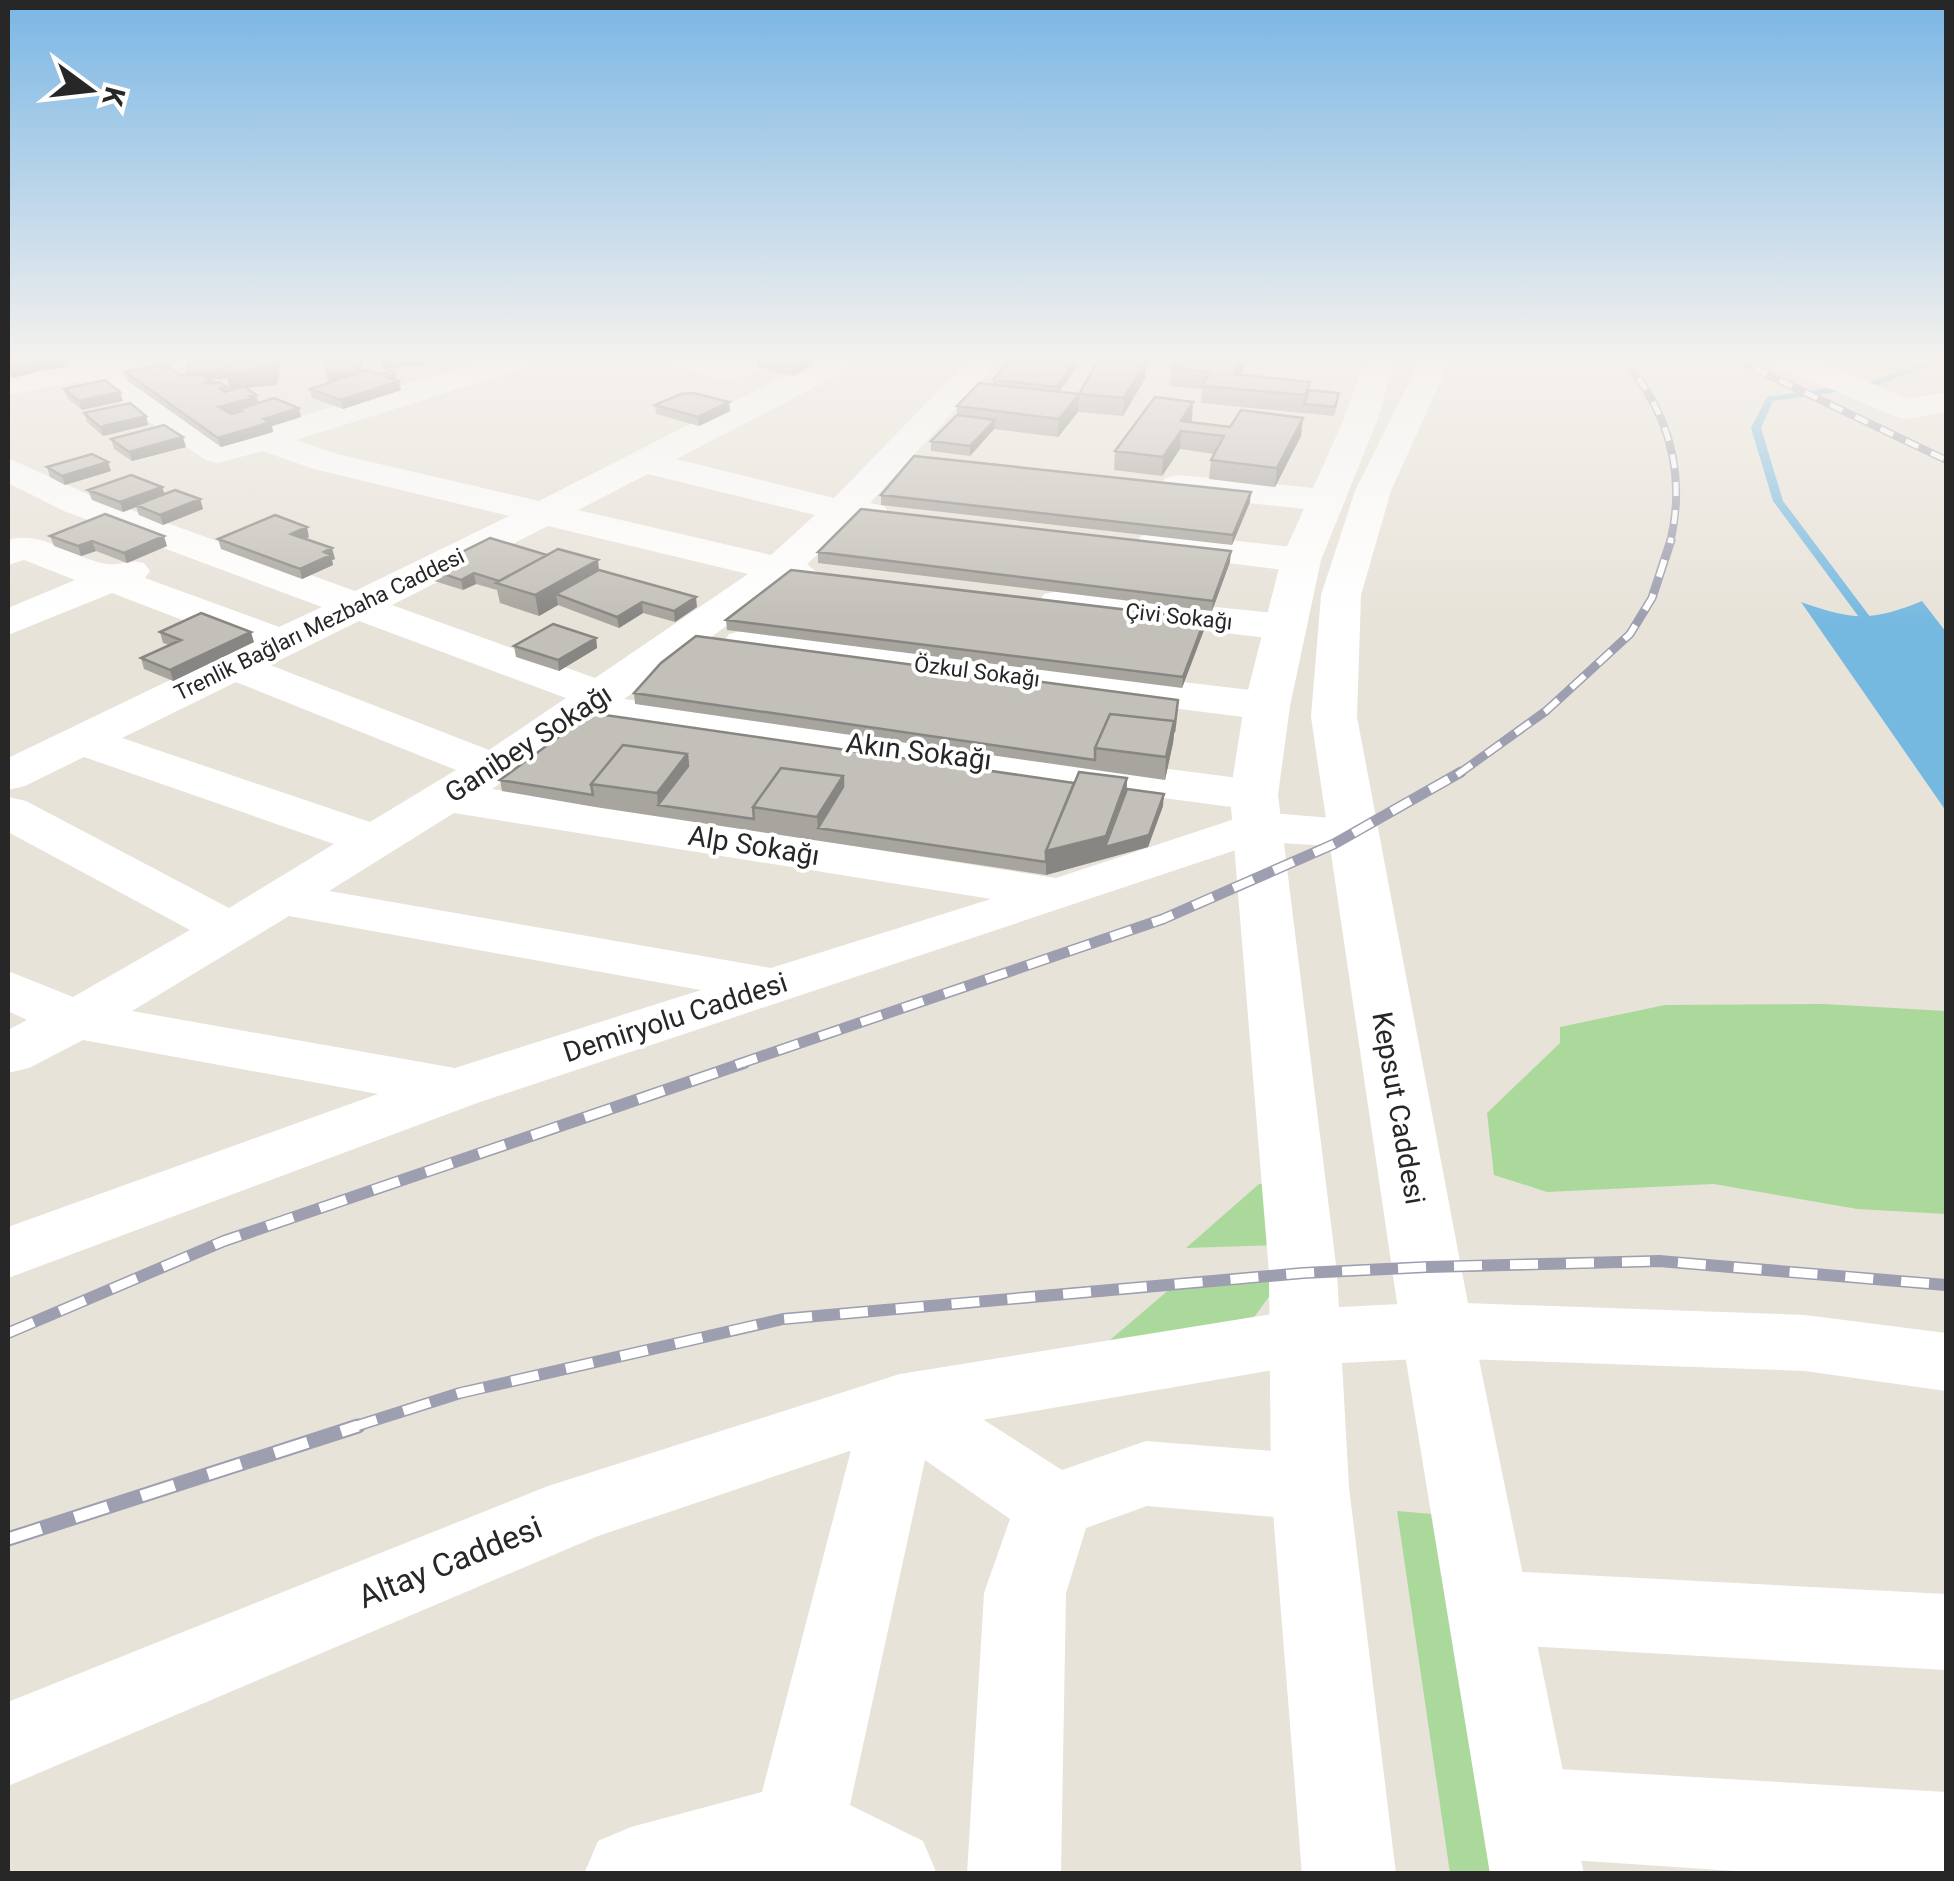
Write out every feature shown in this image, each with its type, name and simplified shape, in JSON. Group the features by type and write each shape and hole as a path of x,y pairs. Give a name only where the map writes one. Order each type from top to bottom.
{"street":[{"path":"209,444 218,452 246,444"},
{"path":"275,444 326,462 776,572 835,578"},
{"name":"Trenlik Bağları Mezbaha Caddesi","path":"8,776 488,542 679,444"},
{"name":"Ganibey Sokağı","path":"8,1054 230,930 593,702 702,613 776,572 842,511 912,459 923,444"},
{"path":"1349,1874 1310,1486 1303,1273 1255,811 1267,706 1301,560 1350,444"},
{"name":"Kepsut Caddesi","path":"1396,444 1373,492 1341,595 1334,717 1437,1330 1532,1843"},
{"path":"643,462 842,511 900,517"},
{"name":"Akın Sokağı","path":"13,476 358,605 593,702 1255,811"},
{"path":"1147,483 1324,500"},
{"path":"1110,540 1301,560"},
{"path":"488,542 543,557"},
{"path":"8,623 193,544"},
{"path":"16,550 114,578 279,642"},
{"name":"Çivi Sokağı","path":"1030,600 1284,628"},
{"name":"Özkul Sokağı","path":"702,613 1267,706"},
{"path":"232,665 493,768"},
{"path":"81,740 374,841"},
{"name":"Alp Sokağı","path":"446,797 1061,894"},
{"name":"Demiryolu Caddesi","path":"8,1253 458,1088 1061,894 1255,811 1352,832"},
{"path":"8,812 230,930"},
{"path":"281,898 772,985"},
{"path":"8,989 75,1020 458,1088"},
{"name":"Altay Caddesi","path":"8,1744 576,1510 900,1404 1303,1337 1437,1330 1805,1343 1946,1362"},
{"path":"797,1851 900,1404 1054,1506"},
{"path":"1054,1506 1146,1473 1310,1486"},
{"path":"1014,1874 1025,1593 1054,1506"},
{"path":"1488,1606 1946,1632"},
{"path":"1532,1843 1946,1838"},
{"path":"631,1874 797,1851 890,1874"}],"green space":[{"path":"1824,1004 1946,1011 1946,1214 1857,1209 1714,1184 1547,1192 1494,1175 1487,1113 1560,1043 1560,1027 1665,1005"},
{"path":"1259,1184 1268,1184 1278,1245 1186,1248"},
{"path":"1281,1280 1255,1316 1222,1332 1110,1344 1171,1288"},
{"path":"1397,1511 1433,1514 1492,1873 1450,1873"}],"water":[{"path":"1922,601 1946,632 1946,811 1801,602 1862,616 1889,613"}],"building":[{"path":"118,444 159,444 129,452"},
{"path":"1120,444 1172,444 1163,457 1115,451"},
{"path":"1220,444 1290,444 1277,468 1211,460"},
{"path":"92,454 108,462 62,476 47,467"},
{"path":"914,456 1251,492 1233,535 881,495"},
{"path":"131,475 162,487 120,502 88,490"},
{"path":"175,490 200,499 160,515 136,505"},
{"path":"861,509 1231,551 1213,601 818,552"},
{"path":"105,514 164,536 124,553 92,541 78,546 50,536"},
{"path":"275,515 307,527 291,534 332,548 324,552 331,555 300,569 218,539"},
{"path":"490,538 547,555 499,581 474,573 461,580 428,569"},
{"path":"558,549 598,560 535,595 496,583"},
{"path":"599,570 696,597 674,611 642,602 617,617 556,594"},
{"path":"791,570 1205,619 1183,677 726,620"},
{"path":"201,613 251,632 170,670 141,658 181,640 160,632"},
{"path":"553,624 596,638 558,660 514,646"},
{"path":"696,636 1178,700 1174,732 1174,721 1110,714 1095,748 1095,760 634,693 661,663"},
{"path":"591,713 1074,783 1046,851 1046,862 818,828 843,787 843,776 781,768 753,807 754,819 658,805 688,766 687,754 623,745 591,784 593,795 500,780"},
{"path":"1110,714 1174,721 1166,757 1095,748"},
{"path":"623,745 687,754 657,793 591,784"},
{"path":"781,768 843,776 817,817 753,807"},
{"path":"1079,772 1127,778 1106,836 1046,851"},
{"path":"1127,789 1164,794 1149,835 1105,847"}],"waterway":[{"path":"1761,444 1778,501 1874,630"}],"railway":[{"path":"1670,444 1676,491 1670,543"},
{"path":"1912,444 1946,460"},
{"path":"1457,775 1546,711 1630,634 1652,598 1671,540"},
{"path":"736,1065 1163,919 1334,844 1461,772"},
{"path":"8,1333 224,1241 744,1063"},
{"path":"350,1428 460,1393 783,1319 1303,1273 1428,1267 1659,1261 1946,1285"},
{"path":"8,1539 358,1426"}]}
